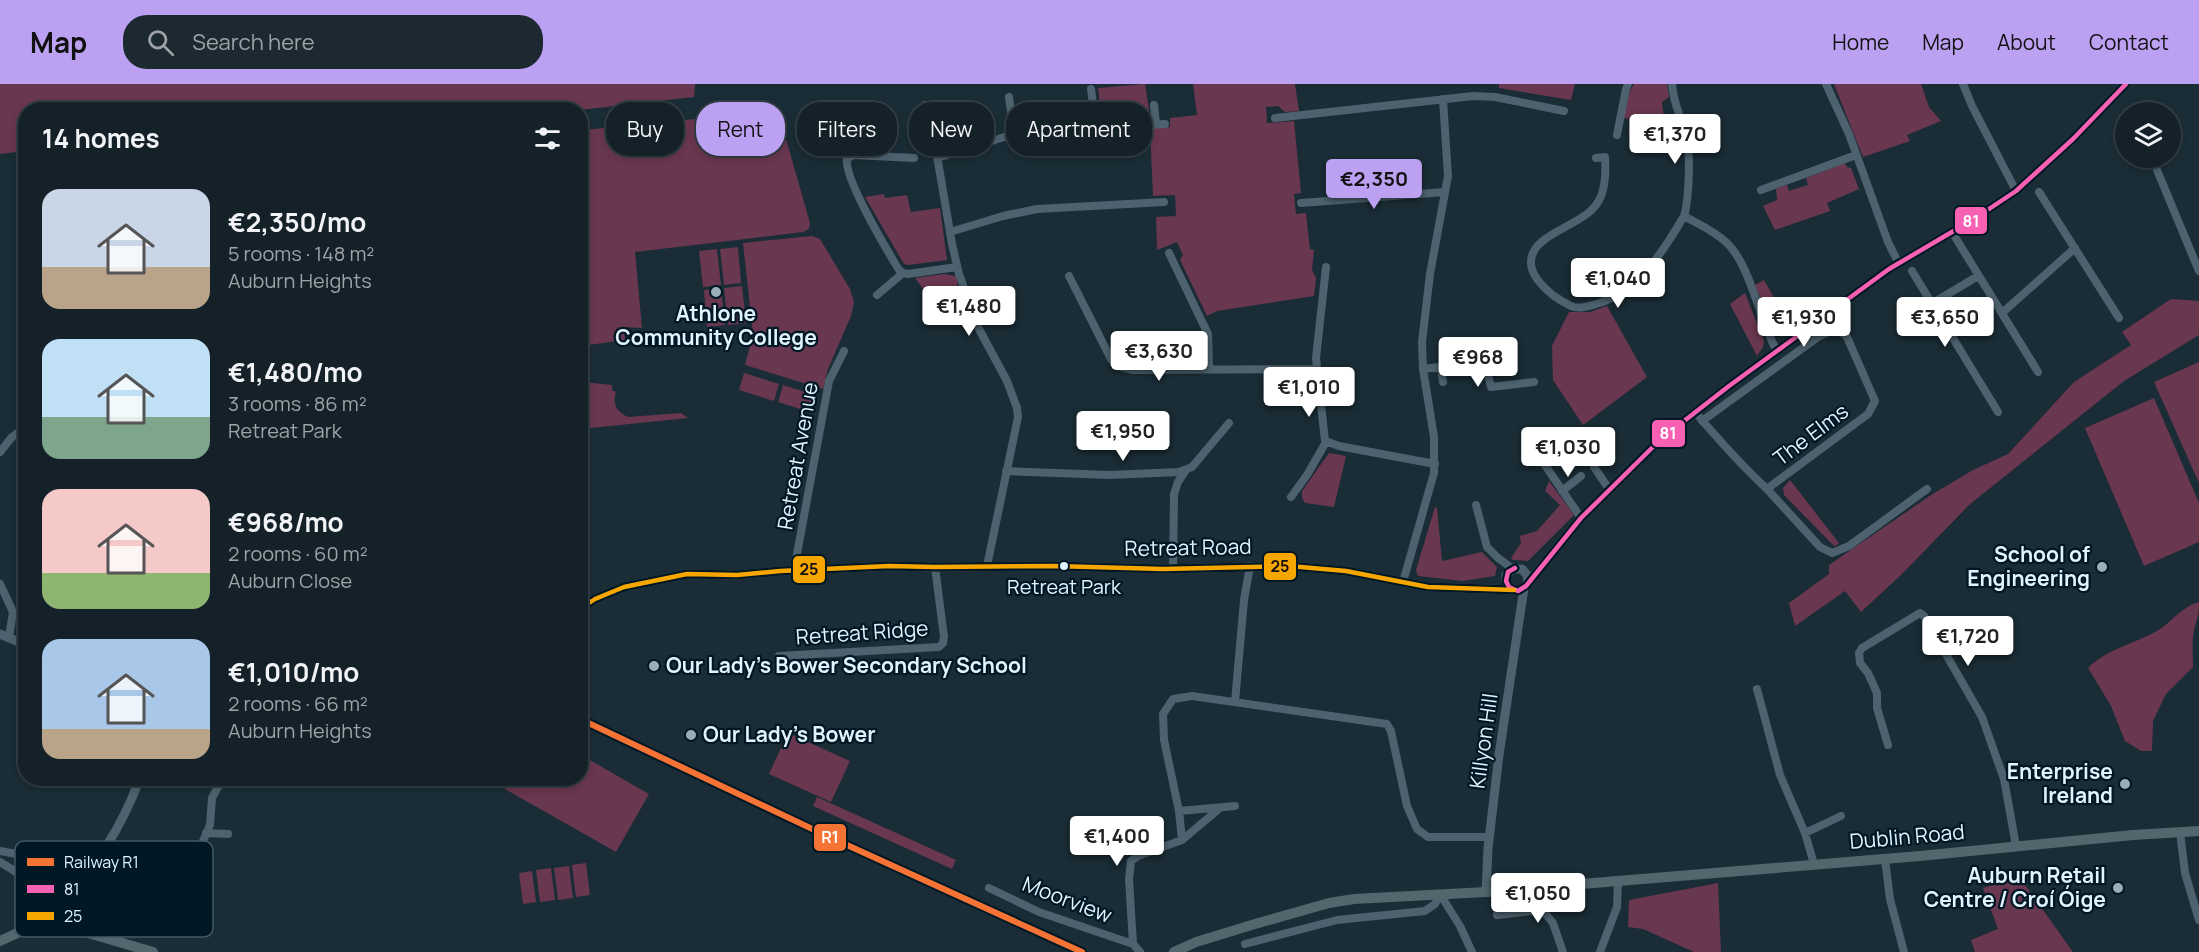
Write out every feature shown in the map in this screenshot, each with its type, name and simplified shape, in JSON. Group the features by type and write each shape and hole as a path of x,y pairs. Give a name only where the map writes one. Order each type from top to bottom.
{"main road":[{"name":"Dublin Road","path":"1174,952 1222,934 1329,903 1364,898 1486,892 2199,831"},
{"path":"0,941 15,934"},
{"path":"102,937 153,952"}],"street":[{"path":"1617,135 1629,84"},
{"path":"1596,158 1605,157 1606,171 1603,190 1597,204 1583,219 1541,241 1532,256 1532,267 1538,280 1554,296 1574,307 1599,303 1624,291 1649,268 1684,216 1687,198 1688,144 1676,111 1672,84"},
{"path":"1826,84 1898,262"},
{"path":"1963,84 2016,191"},
{"path":"1521,589 1581,518 1661,439 1898,262 1952,232 2016,191 2073,140 2126,84"},
{"path":"1091,89 1093,102"},
{"path":"1010,96 1011,102"},
{"path":"1275,118 1485,96 1564,111"},
{"path":"1403,582 1433,481 1435,464 1434,437 1423,369 1422,342 1426,303 1448,171 1443,99"},
{"path":"1152,124 1160,124 1154,105"},
{"path":"987,566 1018,417 1017,408 1004,375 980,329 957,267 937,158 1006,136"},
{"path":"903,273 874,226 850,176 847,161 853,155 915,158"},
{"path":"1761,190 1856,155"},
{"path":"2157,170 2199,272"},
{"path":"1301,203 1445,192"},
{"path":"2039,192 2119,318"},
{"path":"950,232 1029,210 1164,202"},
{"path":"1684,216 1720,237 1736,254 1765,328 1778,351"},
{"path":"1952,232 2038,372"},
{"path":"2002,313 2075,248"},
{"path":"1169,253 1208,334 1209,369"},
{"path":"877,295 903,273 957,267"},
{"path":"1326,267 1316,369 1323,435 1326,442 1435,464"},
{"path":"1912,271 1998,412"},
{"path":"1069,276 1111,359 1117,366 1132,370 1316,369"},
{"path":"1933,303 1978,276"},
{"name":"The Elms","path":"1702,421 1818,337 1832,331 1845,334 1874,395 1874,406 1868,414 1767,489"},
{"name":"Retreat Avenue","path":"794,570 829,381 844,351"},
{"path":"1423,369 1480,362 1486,367 1491,387 1534,382"},
{"path":"1441,367 1443,382"},
{"name":"The Elms","path":"1695,412 1732,455 1820,547 1832,553 1849,546 1927,489"},
{"path":"1006,471 1110,475 1186,470 1192,468 1229,423"},
{"path":"0,452 18,433"},
{"path":"1291,497 1326,442"},
{"path":"1536,452 1581,518"},
{"path":"1562,491 1590,469 1609,489"},
{"path":"1173,569 1174,494 1186,470"},
{"path":"1476,505 1486,543 1509,575 1509,587 1521,589"},
{"path":"1524,571 1549,556"},
{"name":"Retreat Road","path":"588,604 624,587 687,574 737,575 890,562 935,567 1173,569 1250,566 1328,568 1428,587 1521,589"},
{"path":"1235,702 1244,600 1250,566"},
{"name":"Retreat Ridge","path":"779,656 939,647 944,637 935,567"},
{"path":"1509,575 1519,568 1524,571 1527,575 1521,589"},
{"name":"Retreat Road","path":"1484,589 1509,575"},
{"path":"0,584 13,612 5,636"},
{"name":"Killyon Hill","path":"1486,892 1489,837 1521,589"},
{"path":"1888,745 1876,708 1877,693 1868,673 1860,663 1859,653 1863,648 1920,613 1930,626 1982,717 2004,779 2016,846"},
{"path":"1757,689 1780,775 1805,833 1814,864"},
{"path":"1182,840 1179,812 1164,740 1163,714 1173,699 1192,696 1387,724 1391,730 1407,806 1417,829 1428,837 1489,837"},
{"path":"108,841 123,817 137,786"},
{"path":"203,841 210,825 212,798 218,786"},
{"path":"1179,812 1235,806"},
{"path":"1182,840 1220,808"},
{"path":"1805,833 1841,816"},
{"path":"2180,832 2186,873 2199,920"},
{"path":"206,833 228,834"},
{"name":"Moorview","path":"1133,944 1129,879 1131,861 1138,856 1182,840"},
{"path":"0,851 15,854"},
{"path":"1885,859 1890,899 1904,952"},
{"path":"0,862 15,872"},
{"path":"1600,952 1617,907 1618,880"},
{"name":"Moorview","path":"989,888 1039,912 1133,944 1140,952"},
{"path":"1245,944 1337,920 1425,911 1435,904 1440,894"},
{"path":"1440,894 1472,952"},
{"path":"1497,915 1532,911 1545,913 1553,923 1563,952"}],"shaded area":[{"path":"0,84 695,84 694,97 650,102 606,102 606,107 588,109 588,102 18,102 18,152 0,154"},
{"path":"1145,84 1148,102 1100,102 1098,88"},
{"path":"1193,84 1295,84 1299,111 1285,112 1278,106 1266,107 1267,123 1294,121 1301,193 1294,194 1296,214 1306,213 1310,249 1314,250 1312,270 1316,278 1314,296 1217,311 1207,316 1180,260 1183,255 1177,242 1157,250 1156,217 1176,216 1175,195 1153,196 1152,128 1170,127 1170,118 1197,115"},
{"path":"1499,84 1575,84 1571,100 1499,88"},
{"path":"1634,84 1667,84 1669,97 1662,102 1664,117 1629,134 1631,119 1623,118"},
{"path":"1834,84 1921,84 1929,107 1941,121 1907,135 1910,141 1863,157"},
{"path":"696,119 696,156 785,156 785,136 810,223 809,229 803,232 635,252 642,328 624,327 625,340 588,345 588,130 606,128 606,156 684,156 684,120"},
{"path":"1845,163 1851,168 1859,189 1827,203 1830,211 1775,230 1763,206 1777,200 1776,189 1787,185 1789,191 1808,185 1806,178"},
{"path":"884,194 885,198 907,195 911,212 940,208 947,260 904,264 865,197"},
{"path":"812,236 820,239 850,289 854,302 851,316 828,369 823,389 745,365 753,334 743,243"},
{"path":"738,247 741,283 724,285 720,249"},
{"path":"717,249 721,285 703,287 699,251"},
{"path":"944,274 956,276 958,285 932,301 915,278"},
{"path":"1764,280 1792,330 1780,333 1774,329 1755,285"},
{"path":"742,286 746,323 728,325 724,288"},
{"path":"721,288 725,325 707,327 704,290"},
{"path":"1745,293 1764,341 1757,356 1730,304"},
{"path":"2171,299 2199,301 2199,335 2124,381 1969,505 1902,574 1861,612 1845,591 1795,626 1789,603 1829,574 1829,565 1931,495 1973,470 2008,454 2074,382 2131,345 2122,332"},
{"path":"1607,306 1647,377 1583,425 1553,380 1552,346 1569,312 1590,312"},
{"path":"2199,362 2199,483 2154,382"},
{"path":"744,373 779,384 774,401 739,390"},
{"path":"588,383 612,385 612,390 616,392 616,407 628,417 681,413 688,418 588,428"},
{"path":"783,385 818,396 813,413 778,402"},
{"path":"2154,398 2199,503 2199,542 2144,566 2085,428"},
{"path":"1329,453 1346,456 1334,507 1305,503 1302,491"},
{"path":"1790,480 1839,543 1837,545 1834,546 1784,495 1783,488"},
{"path":"1549,481 1574,515 1528,561 1513,560 1511,558 1521,543 1520,536 1537,531 1560,505 1545,491"},
{"path":"1435,507 1437,508 1442,561 1482,552 1497,567 1495,576 1463,581 1418,576 1416,570"},
{"path":"2199,602 2192,646 2193,667 2166,694 2153,721 2152,751 2141,751 2125,741 2111,706 2088,668 2112,651 2157,631 2187,607"},
{"path":"788,733 850,761 831,802 769,774"},
{"path":"588,759 649,794 616,852 505,789 507,786 588,786"},
{"path":"817,797 956,860 952,869 813,806"},
{"path":"586,863 590,895 576,897 572,865"},
{"path":"569,866 573,898 558,900 554,868"},
{"path":"551,868 555,900 540,902 536,870"},
{"path":"532,871 536,902 523,904 519,873"},
{"path":"2020,877 2073,952 1975,952 1971,940 1998,929 1983,888"},
{"path":"1718,883 1721,952 1694,952 1643,929 1628,927 1629,900"}],"rail line":[{"name":"R1","path":"588,723 825,835 1082,952"}],"transit line":[{"name":"81","path":"1515,568 1508,572 1506,581 1509,587 1518,591 1526,586 1581,518 1661,439 1729,386 1889,269 1974,219 2016,191 2073,139 2126,84"},
{"name":"25","path":"588,604 624,587 687,574 737,575 889,566 1054,566 1163,569 1289,566 1346,571 1428,587 1514,590"}],"place":[{"name":"Athlone Community College","path":"716,292"},
{"name":"Retreat Park","path":"1064,566"},
{"name":"School of Engineering","path":"2102,567"},
{"name":"Our Lady's Bower Secondary School","path":"654,666"},
{"name":"Our Lady's Bower","path":"691,735"},
{"name":"Enterprise Ireland","path":"2125,784"},
{"name":"Auburn Retail Centre / Croí Óige","path":"2118,888"}]}
